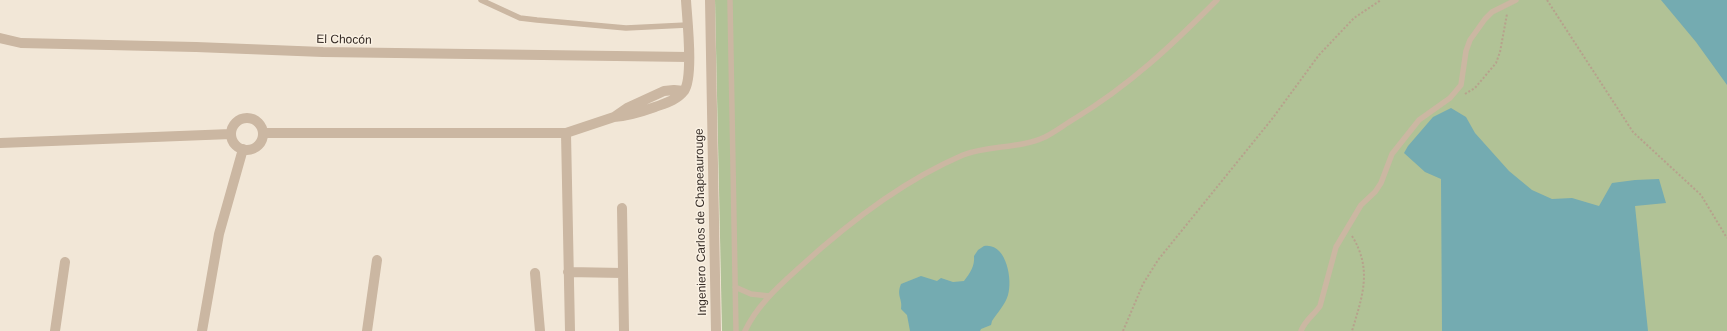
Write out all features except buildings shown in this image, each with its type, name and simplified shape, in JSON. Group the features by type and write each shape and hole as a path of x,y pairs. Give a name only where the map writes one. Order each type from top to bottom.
{"street":[{"path":"263,133 566,133 614,117 631,116 667,103 684,91 688,85 689,61 686,0"},
{"name":"Ingeniero Carlos de Chapeaurouge","path":"710,0 716,331"},
{"name":"El Chocón","path":"0,38 20,43 689,61"},
{"path":"249,117 262,126 263,133 259,145 249,150 243,149 234,144 231,134 234,123 243,118 249,117"},
{"path":"566,133 570,331"},
{"path":"0,143 231,134"},
{"path":"202,331 219,234 243,149"},
{"path":"622,208 624,331"},
{"path":"367,331 377,260"},
{"path":"55,331 65,262"},
{"path":"568,272 623,273"},
{"path":"535,274 540,331"}],"lane":[{"path":"481,0 520,18 626,28 687,25"},
{"path":"730,0 736,331"},
{"path":"745,331 769,296 851,222 898,190 964,155 1034,141 1046,136 1085,113 1132,80 1168,49 1217,0"},
{"path":"1301,331 1306,321 1320,306 1336,247 1361,205 1375,192 1381,183 1392,154 1399,143 1419,120 1450,98 1461,85 1466,51 1470,40 1492,12 1515,1"},
{"path":"735,287 751,294 769,296"}],"path":[{"path":"1123,331 1143,284 1158,260 1272,119 1318,55 1354,18 1381,0"},
{"path":"1547,0 1633,132 1701,195 1727,238"},
{"path":"1450,98 1469,93 1496,63 1500,52 1506,16 1515,1"},
{"path":"1346,228 1354,240 1364,274 1364,290 1352,331"}],"green space":[{"path":"715,0 1727,0 1727,331 722,331"}],"water":[{"path":"1661,0 1727,0 1727,85 1696,42"},
{"path":"1451,108 1466,117 1475,133 1509,171 1532,190 1552,199 1572,198 1599,206 1612,183 1659,179 1666,203 1635,206 1648,331 1442,331 1441,179 1425,172 1404,153 1408,146 1433,117"},
{"path":"984,246 992,246 1003,256 1008,271 1009,280 1007,299 992,321 991,325 981,329 980,331 910,331 907,315 901,309 899,292 901,284 921,276 937,281 941,278 953,282 964,281 973,266 974,256 978,250"}]}
